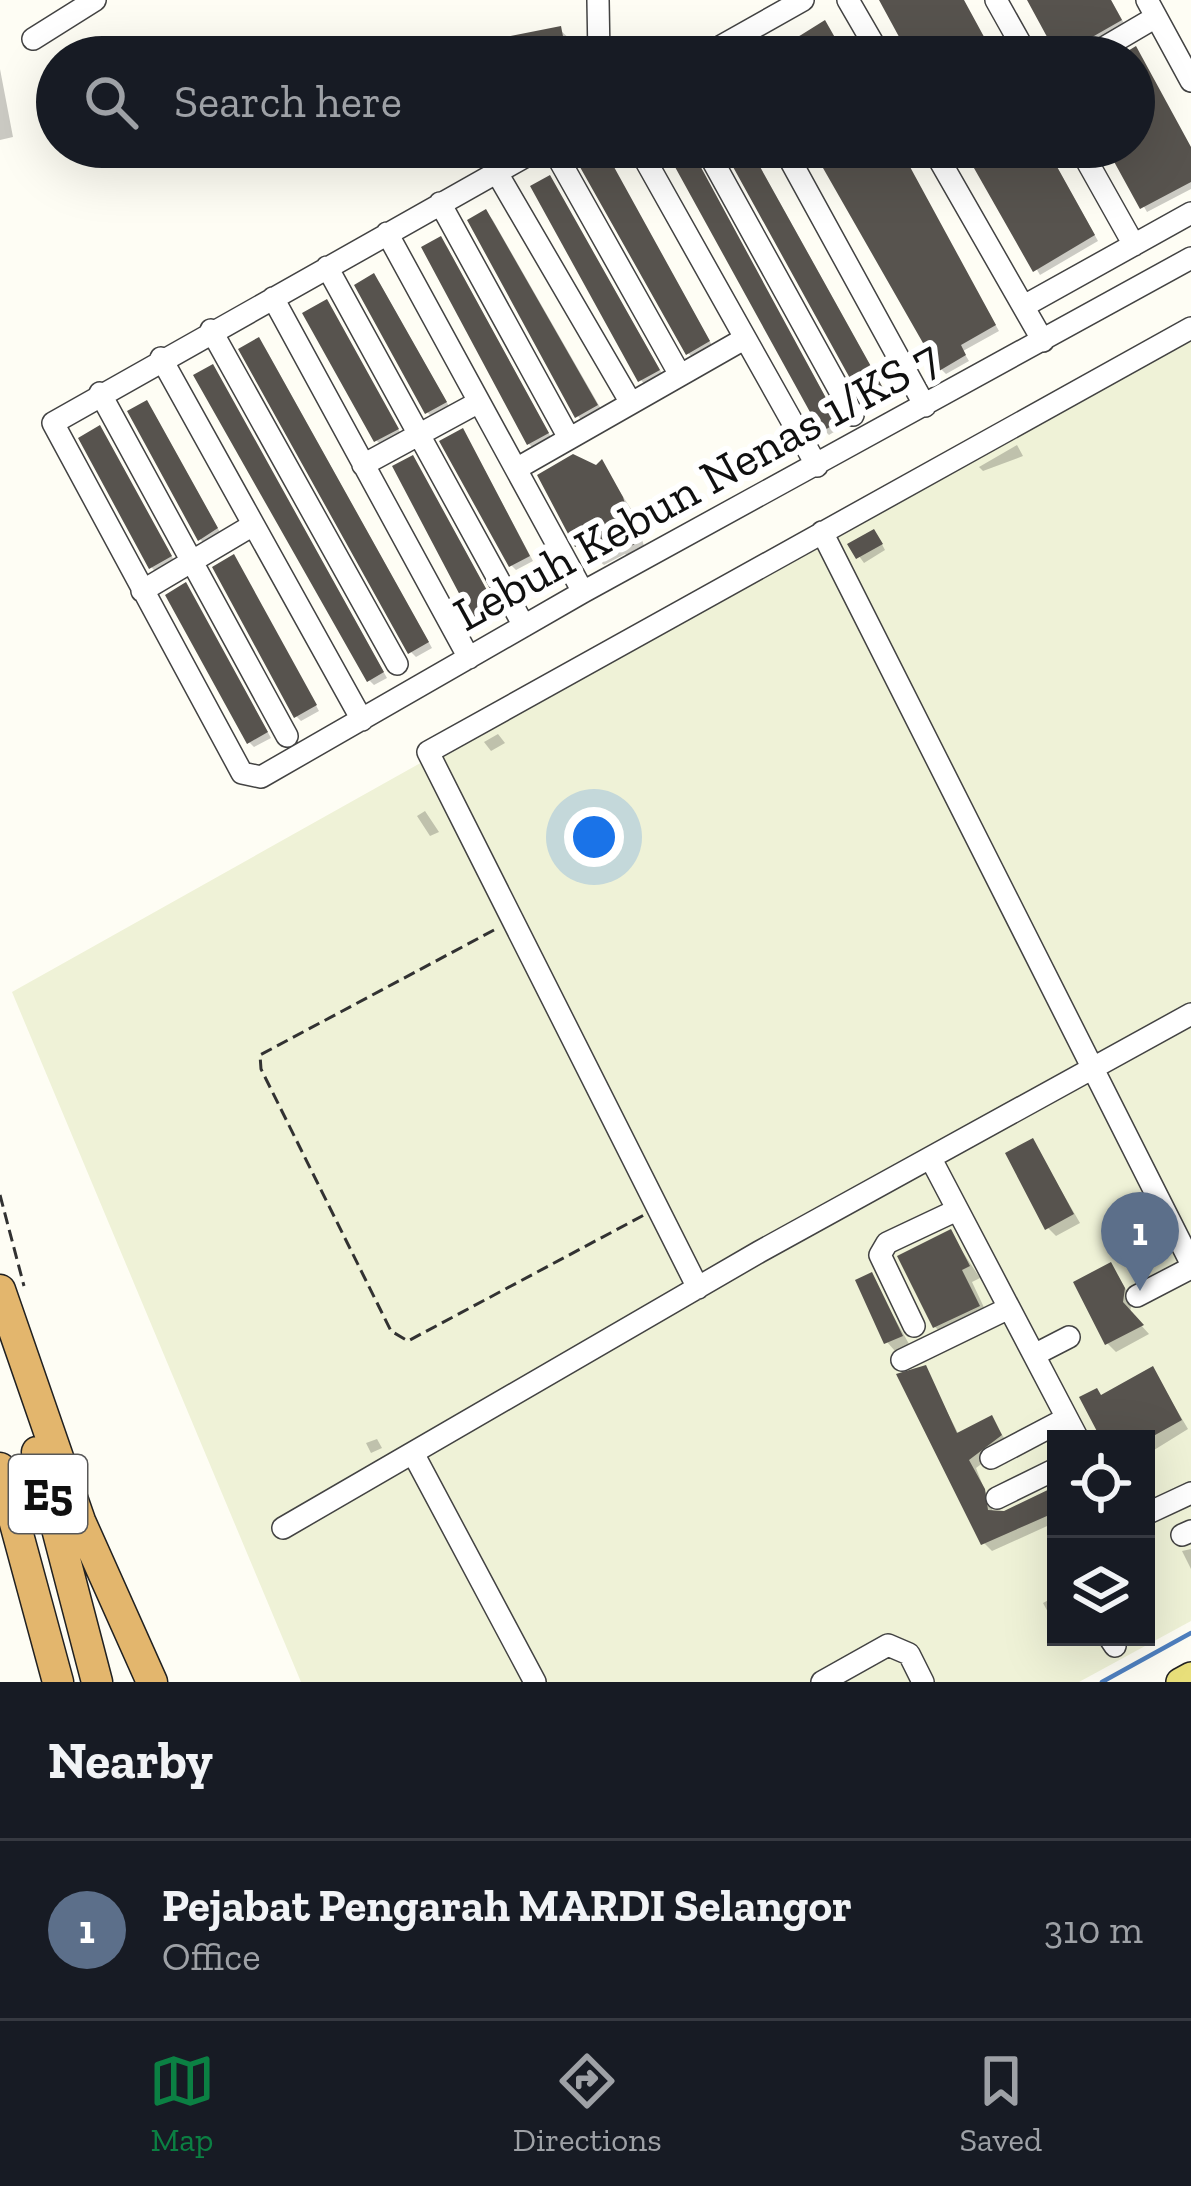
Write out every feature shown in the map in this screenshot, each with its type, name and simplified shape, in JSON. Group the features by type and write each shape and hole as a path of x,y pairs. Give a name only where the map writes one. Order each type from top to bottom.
{"highway":[{"path":"0,1290 80,1521 152,1682"},
{"name":"E5","path":"0,1307 97,1682"},
{"name":"E5","path":"0,1468 58,1682"}],"main road":[{"path":"1180,1682 1191,1676"}],"street":[{"path":"38,36 94,0"},
{"path":"598,0 599,36"},
{"path":"750,36 803,0"},
{"path":"848,0 869,36"},
{"path":"996,0 1016,36"},
{"path":"1116,36 1152,9 1191,81"},
{"path":"253,525 142,591 53,423 505,168"},
{"path":"564,168 680,375"},
{"path":"650,168 817,466"},
{"path":"717,168 853,416"},
{"path":"795,168 925,406"},
{"path":"944,168 1042,341"},
{"path":"1091,168 1134,245"},
{"path":"496,173 631,403"},
{"path":"440,203 569,438"},
{"path":"1024,306 1191,212"},
{"path":"386,233 583,592"},
{"name":"Lebuh Kebun Nenas 1/KS 7","path":"142,591 242,773 261,777 583,592 1191,258"},
{"path":"327,267 524,626"},
{"path":"273,298 469,658"},
{"path":"698,1288 428,758 429,749 1191,328"},
{"path":"211,330 397,664"},
{"path":"516,469 744,339"},
{"path":"161,358 362,720"},
{"path":"100,393 287,736"},
{"path":"363,465 479,402"},
{"path":"822,532 1191,1266 1137,1296"},
{"path":"283,1528 698,1288 1191,1014"},
{"path":"931,1159 1072,1429 991,1458"},
{"path":"914,1326 880,1255 887,1244 957,1210"},
{"path":"902,1360 1009,1308"},
{"path":"1034,1355 1069,1337"},
{"path":"414,1455 535,1682"},
{"path":"997,1498 1047,1473"},
{"path":"1155,1509 1190,1490"},
{"path":"822,1682 888,1646 909,1654 922,1682"}],"path":[{"path":"510,922 260,1055 261,1069 391,1330 408,1341 656,1208"}],"green space":[{"path":"1191,331 1191,1621 1155,1641 1155,1430 1047,1430 1047,1646 1145,1646 1079,1682 301,1682 12,992"}],"building":[{"path":"879,0 964,0 984,36 899,36"},
{"path":"1027,0 1111,0 1122,20 1094,36 1047,36"},
{"path":"825,20 834,36 799,36"},
{"path":"561,26 563,36 510,36"},
{"path":"1155,81 1191,147 1191,182 1140,209 1118,168 1155,168"},
{"path":"581,168 615,168 710,341 686,355"},
{"path":"676,168 701,168 839,422 821,432"},
{"path":"734,168 761,168 883,388 862,400"},
{"path":"823,168 911,168 996,325 961,345 966,355 939,371"},
{"path":"974,168 1058,168 1095,235 1033,272"},
{"path":"550,175 660,370 638,382 530,186"},
{"path":"486,209 598,405 575,418 467,220"},
{"path":"441,236 549,433 527,445 421,247"},
{"path":"374,273 447,402 425,414 354,285"},
{"path":"327,299 399,429 374,442 302,313"},
{"path":"259,337 429,642 408,654 238,349"},
{"path":"213,364 384,672 367,682 193,375"},
{"path":"147,400 218,528 198,541 127,411"},
{"path":"100,425 172,556 149,569 78,438"},
{"path":"463,428 530,556 509,567 439,441"},
{"path":"573,454 596,465 602,459 623,497 637,543 619,552 614,542 590,555 583,543 575,547 537,475"},
{"path":"413,455 495,605 472,618 392,466"},
{"path":"874,529 883,544 856,559 847,544"},
{"path":"234,554 317,705 294,718 212,567"},
{"path":"186,582 268,732 247,744 165,595"},
{"path":"1033,1138 1074,1214 1045,1230 1005,1153"},
{"path":"1128,1214 1140,1238 1117,1250 1105,1225"},
{"path":"951,1229 970,1266 962,1270 980,1306 933,1328 897,1256"},
{"path":"1111,1262 1125,1288 1123,1302 1144,1325 1105,1345 1073,1282"},
{"path":"872,1272 903,1336 884,1344 855,1280"},
{"path":"926,1365 957,1433 992,1415 1002,1435 969,1460 985,1489 988,1510 1004,1511 1047,1490 1047,1516 981,1545 896,1374"},
{"path":"1153,1366 1182,1420 1155,1435 1155,1430 1096,1430 1079,1397 1097,1388 1101,1395"}],"waterway":[{"path":"1102,1682 1191,1633"}],"place":[{"name":"Pejabat Pengarah MARDI Selangor","path":"1140,1291"}]}
